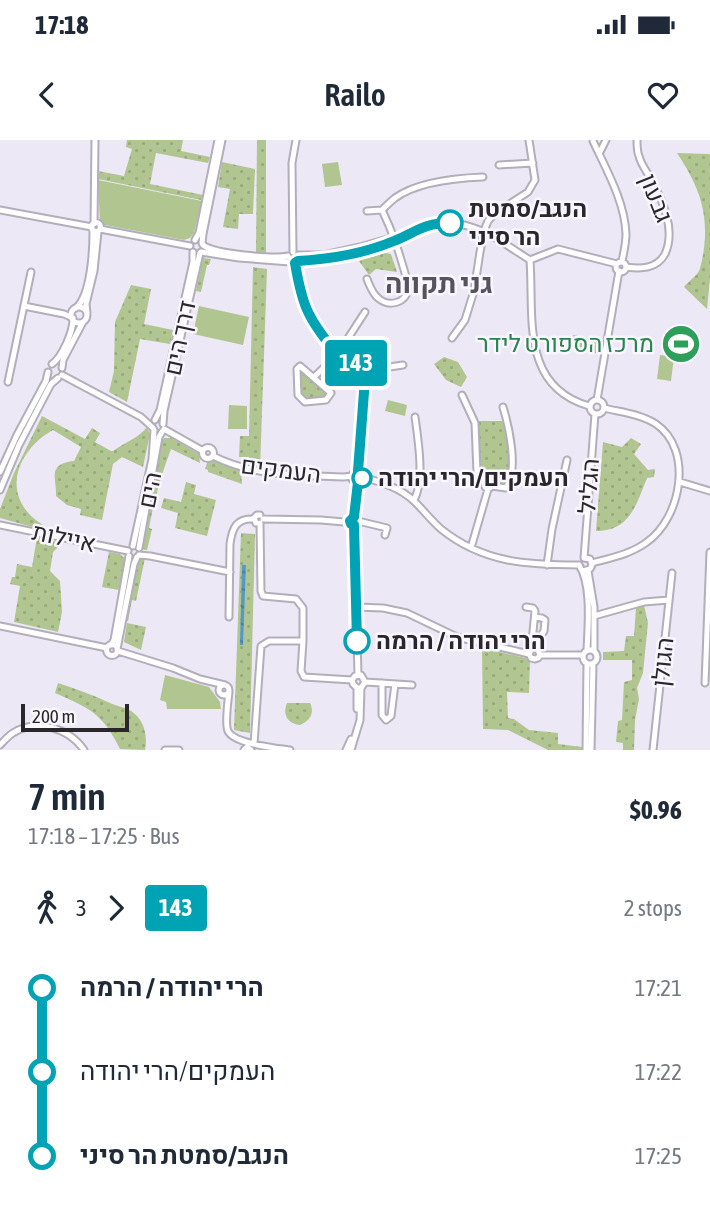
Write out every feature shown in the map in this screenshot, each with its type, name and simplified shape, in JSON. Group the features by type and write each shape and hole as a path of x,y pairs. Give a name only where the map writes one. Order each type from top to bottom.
{"street":[{"path":"0,490 29,426 51,384 61,374 63,360 86,319 86,305 93,277 96,227 95,140"},
{"name":"דרך הים","path":"163,429 164,411 203,244 220,140"},
{"name":"דרך הים","path":"155,420 160,410 190,273 193,246 199,233 220,140"},
{"path":"296,140 292,163 294,258 300,293 316,328 333,349 335,357"},
{"path":"452,338 465,320 474,291 488,221 494,214 528,192 535,180 529,140"},
{"path":"592,140 617,195 626,234 598,400"},
{"path":"599,154 606,140"},
{"name":"גבעון","path":"621,267 650,267 663,258 669,242 670,234 665,214 638,155 637,140"},
{"path":"499,165 533,163"},
{"path":"367,211 382,210 395,198 446,179 483,177"},
{"path":"0,210 193,246 201,252 239,258 294,258"},
{"path":"367,279 375,295 382,301 394,303 404,299 407,294 408,285 395,238 382,210"},
{"path":"193,246 199,240 209,249 236,254 324,260 359,253 439,223 465,225 484,232 530,260"},
{"path":"0,472 46,382 49,366 58,359 72,330 75,309 82,301 87,284 96,227"},
{"path":"530,260 558,249 621,267"},
{"path":"530,260 532,330 536,354 552,382 562,393 575,402 589,406 596,414 604,408"},
{"path":"9,382 32,272"},
{"path":"25,304 64,310 82,308 87,313"},
{"path":"25,304 65,314 78,323 83,322"},
{"path":"342,346 365,312"},
{"path":"333,349 338,345 342,346"},
{"path":"342,346 345,350 344,356"},
{"path":"314,377 335,357 344,356"},
{"path":"344,356 362,370 365,387 354,521 356,607 353,684 412,685"},
{"path":"52,364 58,364 61,374 141,417 160,420 163,429 158,433 141,417"},
{"path":"362,370 403,365"},
{"path":"300,366 314,377 331,393 326,400 305,402 298,395 296,369 300,366"},
{"path":"48,372 52,378 61,374"},
{"path":"462,395 475,423 477,473 488,486 506,488 512,478 510,432 503,407"},
{"path":"589,406 591,402 598,400 603,403 604,408"},
{"path":"590,664 583,659 588,652 594,616 580,561 625,554 650,541 667,518 680,482 680,466 676,452 659,426 604,408"},
{"name":"הגליל","path":"588,560 596,414"},
{"path":"414,500 419,485 419,444 415,417"},
{"path":"135,552 135,540 152,459 152,423 155,420"},
{"name":"העמקים","path":"163,429 203,451 206,448 211,449 213,456 235,466 261,472 352,476 354,472 359,477"},
{"name":"הים","path":"109,647 114,640 163,429"},
{"path":"547,565 567,460"},
{"path":"359,477 387,484 414,500 440,528 471,548 501,560 583,569 591,568 588,560"},
{"path":"680,482 710,491"},
{"path":"471,548 488,486"},
{"path":"229,617 230,544 234,527 244,519 254,519 255,523 354,521 387,528 385,535"},
{"path":"261,521 261,591 263,596 296,598 303,608 301,671 304,677 363,677 360,720 348,750"},
{"name":"איילות","path":"0,524 229,572"},
{"name":"הים","path":"118,650 135,552"},
{"path":"705,683 710,552"},
{"path":"583,569 588,607 588,652"},
{"name":"הגולן","path":"653,750 672,573"},
{"path":"594,616 644,602 669,600"},
{"path":"356,607 383,608 407,613 457,637 538,650 540,654 588,652 597,658 590,664 589,750"},
{"path":"526,607 534,609 535,617 531,651"},
{"path":"535,617 545,619 544,631 538,640"},
{"path":"0,626 109,647 116,646 118,650 225,685 229,687 228,719 232,731 240,740 290,750"},
{"path":"254,744 261,646 269,641 303,641"},
{"path":"109,647 107,653 111,656 118,650"},
{"path":"208,681 225,695 229,692"},
{"path":"382,683 382,715 386,720 391,716 395,684"},
{"path":"225,685 220,687 220,692 228,705"},
{"path":"0,745 12,734 39,725 60,730 73,738 84,750"},
{"path":"244,750 247,747 251,750"},
{"path":"165,750 179,750"}],"green space":[{"path":"127,140 183,140 181,151 210,157 208,163 156,153 150,184 203,195 201,200 98,179 98,171 124,176 132,149 126,147"},
{"path":"257,140 266,140 266,253 256,253"},
{"path":"677,153 710,154 710,279 707,309 684,287 700,269 705,226 697,189"},
{"path":"222,162 255,169 253,214 239,214 238,229 223,227 230,189 218,187"},
{"path":"338,162 342,185 325,187 322,164"},
{"path":"98,180 202,201 194,233 184,240 100,224"},
{"path":"381,252 391,254 397,272 376,269 369,275 359,261"},
{"path":"203,258 211,259 201,292 196,291"},
{"path":"253,267 267,269 260,469 249,466 249,457 239,457 240,436 249,436"},
{"path":"131,285 151,289 144,324 173,330 170,344 140,339 127,402 109,392 114,371 115,322"},
{"path":"199,306 249,317 243,345 193,334"},
{"path":"573,335 600,340 597,353 570,348"},
{"path":"660,355 674,357 671,381 657,379"},
{"path":"444,357 458,362 467,377 461,387 446,380 434,364"},
{"path":"300,370 326,393 323,398 309,399 300,392"},
{"path":"388,400 407,405 405,416 385,411"},
{"path":"229,405 247,406 247,429 228,429"},
{"path":"42,416 85,439 92,428 100,433 95,442 111,451 136,437 147,427 150,434 143,467 122,457 113,464 102,520 80,515 81,509 67,505 56,496 56,469 74,461 81,447 53,430 29,450 17,476 21,502 29,514 43,525 43,530 0,518 0,509 14,473"},
{"path":"477,421 504,421 511,464 504,486 495,485 492,478 482,476 479,471"},
{"path":"164,438 171,438 199,454 200,463 171,449 153,508 147,550 139,546"},
{"path":"631,438 641,444 634,454 648,470 655,469 654,477 647,478 635,507 624,521 617,527 596,531 603,442 622,447"},
{"path":"208,460 241,471 242,484 208,472 205,469"},
{"path":"186,482 196,485 194,494 216,500 207,536 175,528 178,513 161,508 164,498 181,502"},
{"path":"241,533 255,534 250,733 234,730"},
{"path":"37,537 57,542 58,547 53,552 50,571 60,581 62,612 58,632 14,622 20,586 10,584 12,577 15,577 17,564 32,567"},
{"path":"109,552 120,554 125,559 119,590 102,587"},
{"path":"141,558 145,558 136,601 132,600 128,621 124,620 135,566"},
{"path":"644,605 648,623 643,673 637,688 639,699 634,750 623,750 623,743 616,742 618,721 622,720 624,682 632,680 632,660 603,660 603,652 624,651 626,636 634,636 636,608"},
{"path":"127,623 146,627 141,650 124,642"},
{"path":"482,648 530,659 529,693 507,692 508,718 514,719 529,730 558,733 558,744 582,747 582,750 548,750 508,730 483,729"},
{"path":"165,675 209,687 220,702 221,709 167,709 166,702 160,700"},
{"path":"58,683 126,708 135,714 144,728 145,750 120,749 101,720 78,703 55,693"},
{"path":"287,703 310,703 311,716 300,725 292,723 286,715"}],"water":[{"path":"242,565 246,565 243,645 240,645"}],"bus line":[{"name":"143","path":"357,641 354,525 350,521 354,517 358,482 362,477 358,471 365,379 357,365 344,356 335,357 333,349 316,328 300,293 295,263 359,253 396,241 428,225 450,223"}],"place":[{"name":"הנגב/סמטת הר סיני","path":"450,223"},
{"name":"מרכז הספורט לידר","path":"681,344"},
{"name":"העמקים/הרי יהודה","path":"362,478"},
{"name":"הרי יהודה / הרמה","path":"357,641"}],"district":[{"name":"גני תקווה","path":"439,283"}]}
